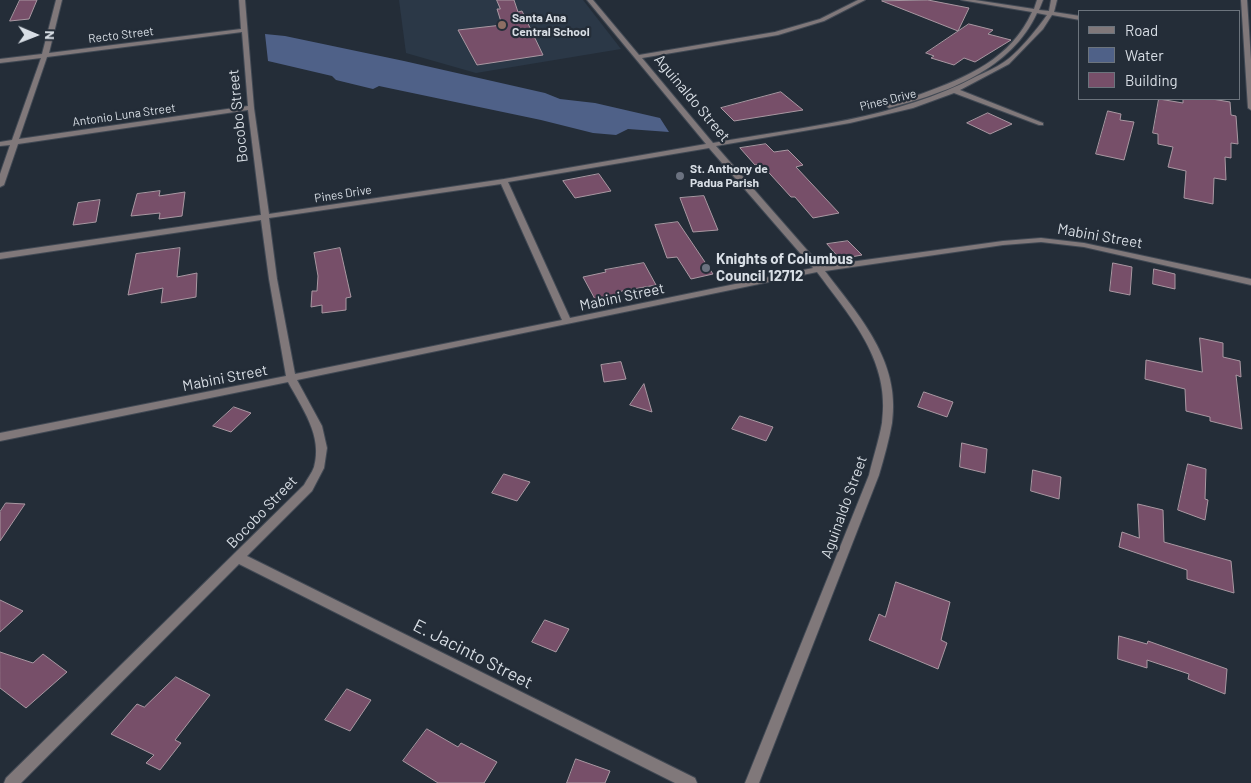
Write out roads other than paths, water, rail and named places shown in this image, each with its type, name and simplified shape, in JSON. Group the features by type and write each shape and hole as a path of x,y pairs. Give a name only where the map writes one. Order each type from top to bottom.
{"street":[{"path":"0,185 45,55 59,0"},
{"name":"Bocobo Street","path":"11,783 308,488 319,468 322,448 317,426 291,379 273,279 251,108 242,0"},
{"name":"Aguinaldo Street","path":"590,0 709,144 819,269 858,321 877,352 887,385 887,422 874,475 752,783"},
{"path":"638,57 776,34 822,20 862,0"},
{"path":"964,0 1078,18"},
{"name":"Pines Drive","path":"709,144 864,112 925,95 945,87 998,60 1022,37 1040,0"},
{"name":"Pines Drive","path":"0,256 504,181 883,114 911,107 956,90 1007,63 1029,42 1051,13 1054,0"},
{"path":"1244,0 1249,44 1251,108"},
{"name":"Recto Street","path":"0,60 245,30"},
{"path":"945,87 1041,124"},
{"name":"Antonio Luna Street","path":"0,144 251,108"},
{"path":"504,181 567,322"},
{"name":"Mabini Street","path":"0,437 291,379 819,269 1003,243 1041,240 1084,245 1251,282"},
{"name":"E. Jacinto Street","path":"239,558 690,783"}],"water":[{"path":"265,34 285,36 404,61 545,93 560,99 595,103 660,118 669,132 628,129 616,135 593,133 541,120 379,86 373,89 336,80 332,76 268,61"}],"place":[{"name":"Santa Ana Central School","path":"502,25"},
{"name":"St. Anthony de Padua Parish","path":"680,176"},
{"name":"Knights of Columbus Council 12712","path":"706,268"}]}
